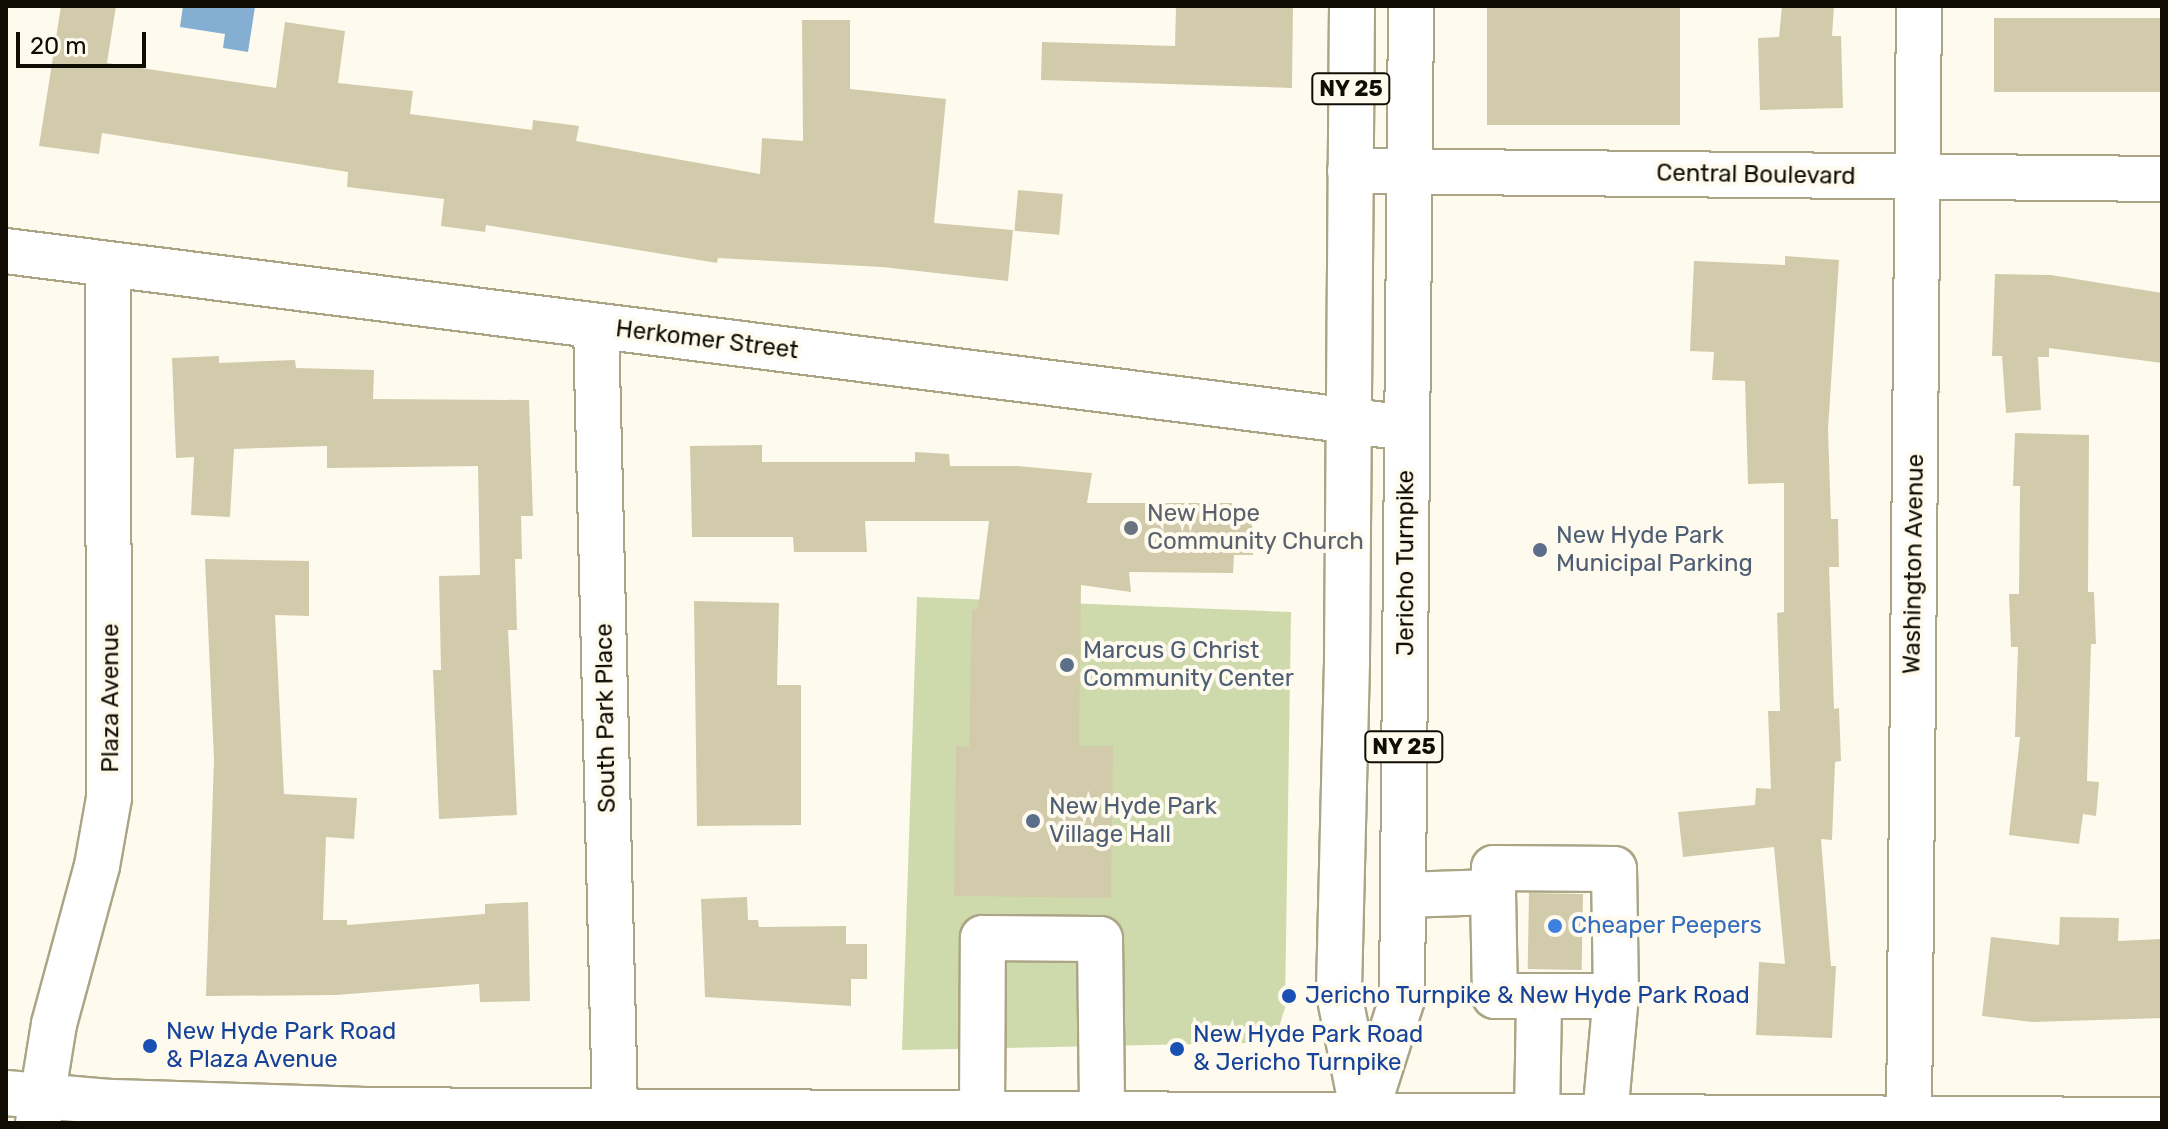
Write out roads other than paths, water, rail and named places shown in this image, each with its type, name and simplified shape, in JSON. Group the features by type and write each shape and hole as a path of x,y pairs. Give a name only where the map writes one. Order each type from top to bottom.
{"street":[{"name":"NY 25","path":"1352,6 1339,994 1365,1119"},
{"name":"Jericho Turnpike","path":"1365,1119 1402,999 1411,6"},
{"name":"Washington Avenue","path":"1909,1121 1919,6"},
{"name":"Central Boulevard","path":"1350,171 1409,169 2162,179"},
{"name":"Herkomer Street","path":"6,251 1407,428"},
{"name":"Plaza Avenue","path":"29,1104 54,1024 104,834 111,776 108,264"},
{"name":"South Park Place","path":"596,326 615,1111"},
{"path":"1605,1116 1616,996 1614,869 1494,868 1495,996 1616,996"},
{"path":"1403,895 1493,892"},
{"path":"982,1112 983,938 1100,939 1088,1116"},
{"path":"1537,1116 1539,996"},
{"path":"29,1104 304,1109 982,1112 1222,1118 1605,1116 1909,1121 2162,1120"}],"water":[{"path":"183,6 255,7 248,52 223,48 225,34 180,27"}],"place":[{"name":"New Hope Community Church","path":"1131,528"},
{"name":"New Hyde Park Municipal Parking","path":"1540,550"},
{"name":"Marcus G Christ Community Center","path":"1067,665"},
{"name":"New Hyde Park Village Hall","path":"1033,821"},
{"name":"Cheaper Peepers","path":"1555,926"},
{"name":"Jericho Turnpike & New Hyde Park Road","path":"1289,996"},
{"name":"New Hyde Park Road & Plaza Avenue","path":"150,1046"},
{"name":"New Hyde Park Road & Jericho Turnpike","path":"1177,1049"}]}
